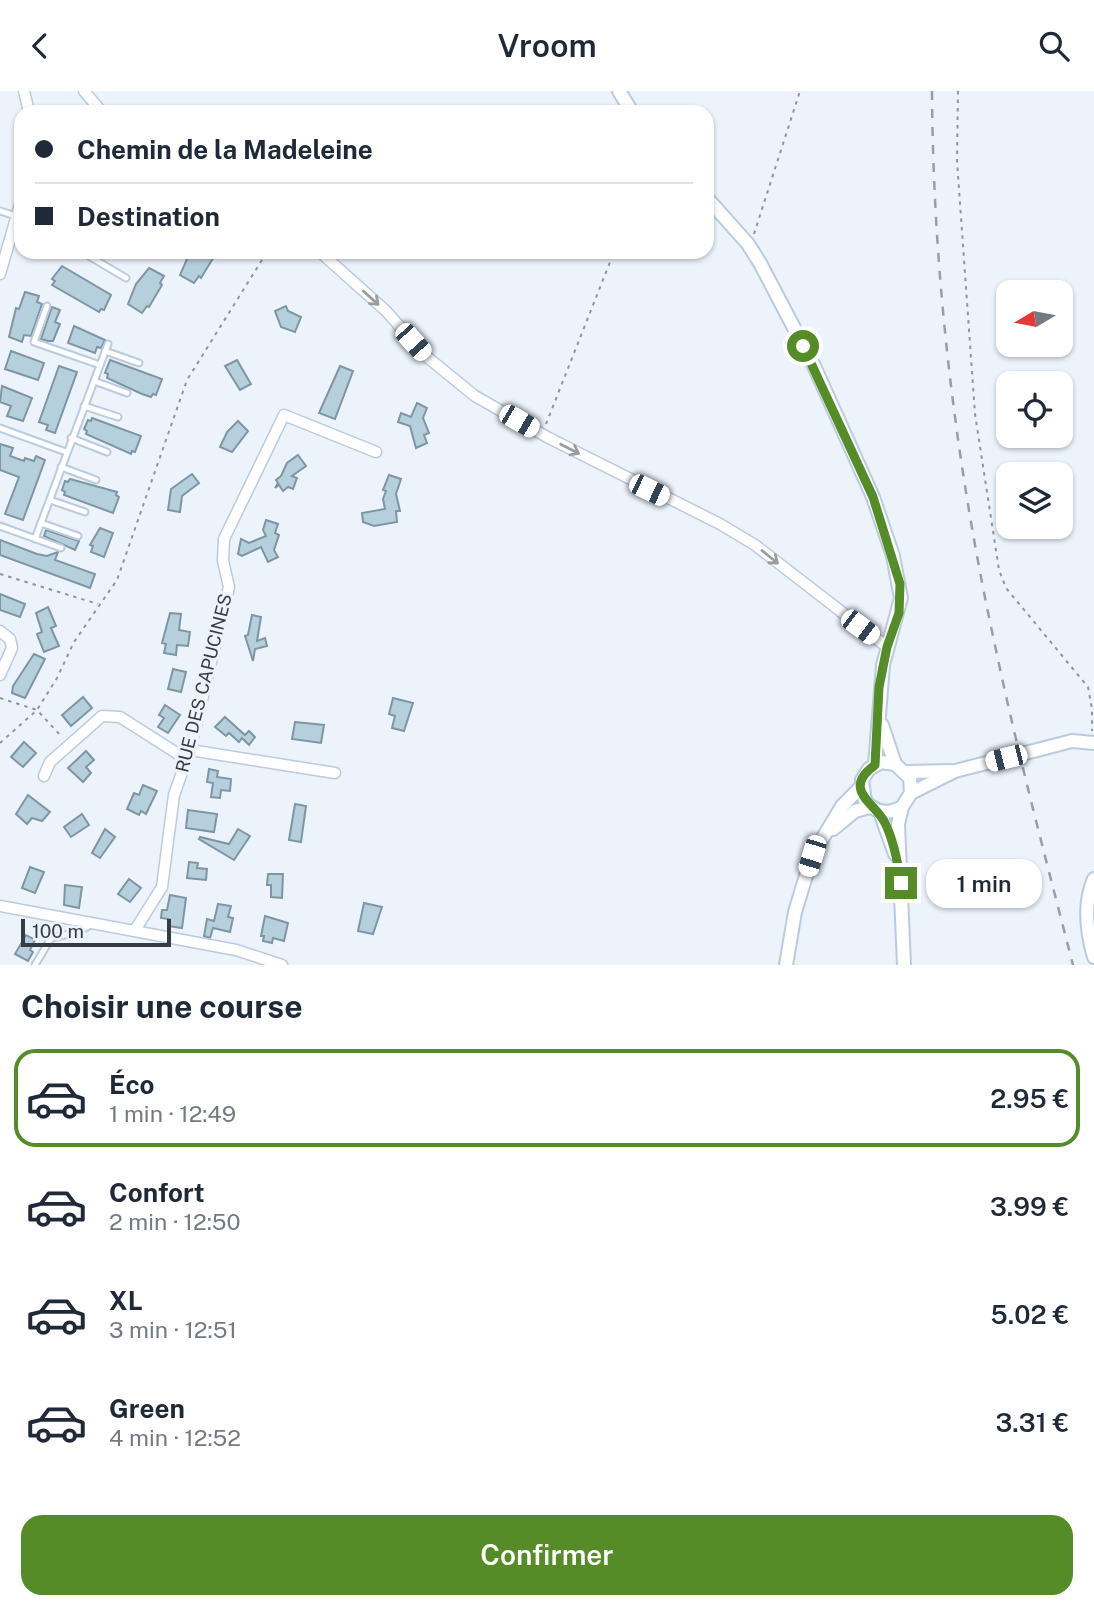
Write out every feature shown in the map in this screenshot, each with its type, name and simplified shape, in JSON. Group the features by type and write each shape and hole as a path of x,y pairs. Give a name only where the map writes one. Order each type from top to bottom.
{"street":[{"path":"84,91 96,105"},
{"path":"714,206 748,244 814,366 883,521 900,584 901,599 879,687 875,765"},
{"path":"0,274 14,223"},
{"path":"328,259 386,311 427,357 475,395 542,434 720,524 755,545 887,647"},
{"name":"RUE DES CAPUCINES","path":"135,930 162,887 174,795 188,754 229,587 223,561 225,538 284,415 376,452"},
{"path":"0,631 10,639 12,648 0,675"},
{"path":"879,709 887,746 910,778 911,793"},
{"path":"44,776 51,762 69,745 102,716 111,715 120,717 188,754 335,772"},
{"path":"904,965 898,824 902,807 911,793 955,771 1072,741 1093,743"},
{"path":"902,807 888,813 875,809 865,801 861,787 864,774 875,765 955,771"},
{"path":"825,836 829,824 842,806 861,787"},
{"path":"786,965 795,912 812,856 825,836 844,818 875,809"},
{"path":"875,809 898,862"},
{"path":"1094,879 1087,913 1089,939 1094,957"},
{"path":"0,906 236,950 282,965"}],"lane":[{"path":"94,259 126,278"},
{"path":"47,306 34,342 100,365"},
{"path":"35,539 108,344"},
{"path":"106,351 139,363"},
{"path":"94,381 127,393"},
{"path":"84,406 118,418"},
{"path":"0,428 66,452"},
{"path":"71,438 107,452"},
{"path":"61,467 96,480"},
{"path":"50,500 85,512"},
{"path":"41,523 78,536"},
{"path":"0,526 61,548"},
{"path":"35,965 51,938 78,932 95,923"}],"path":[{"path":"748,244 754,234 800,91"},
{"path":"958,91 957,161 975,414 999,570 1006,588 1088,687 1093,743"},
{"path":"0,743 37,710 74,642 117,580 187,380 263,259"},
{"path":"542,434 611,259"},
{"path":"0,574 99,605"},
{"path":"0,698 37,710 69,745"}],"building":[{"path":"187,259 213,259 201,278 199,276 194,283 180,275"},
{"path":"62,266 111,295 104,310 99,312 52,285 55,281 52,279"},
{"path":"149,268 164,276 160,283 162,285 149,307 142,313 128,304 136,284"},
{"path":"25,292 39,296 37,302 42,304 31,336 24,335 22,342 9,337 16,308 19,309"},
{"path":"286,306 288,311 301,317 295,332 281,327 275,311"},
{"path":"52,307 60,310 55,322 60,324 53,341 48,341 41,339"},
{"path":"74,326 105,340 101,348 97,347 95,353 68,343"},
{"path":"11,351 44,363 38,380 5,369"},
{"path":"110,360 162,379 156,395 151,397 142,394 107,378 108,374 105,373"},
{"path":"237,360 251,384 240,390 225,366"},
{"path":"59,366 77,372 55,433 46,430 48,425 39,422"},
{"path":"340,366 353,371 335,419 319,413"},
{"path":"2,386 32,398 23,421 7,416 11,406 0,402"},
{"path":"417,403 427,408 423,418 429,433 424,435 427,443 416,448 410,426 398,422 401,413 411,417"},
{"path":"92,418 141,436 135,452 132,451 131,454 86,434 84,429"},
{"path":"238,421 248,431 232,452 220,447 227,432"},
{"path":"0,444 13,448 10,456 24,461 25,458 34,461 36,456 45,460 23,520 5,514 19,477 0,470"},
{"path":"298,455 306,466 292,476 297,478 293,489 288,487 283,491 279,485 275,488 278,483 276,480 287,463"},
{"path":"192,474 199,483 182,496 180,512 168,510 171,489"},
{"path":"389,475 401,479 396,494 400,511 396,511 397,522 374,526 363,522 362,513 385,509 383,499 386,491 383,490"},
{"path":"70,479 117,492 119,497 113,513 64,495 62,490 65,481"},
{"path":"266,520 278,524 275,533 279,535 274,550 278,557 268,562 261,547 242,556 238,554 241,539 249,543 266,536 263,530"},
{"path":"100,528 113,533 104,557 91,552 93,546 90,545"},
{"path":"46,530 79,541 75,550 44,536"},
{"path":"0,540 37,554 47,556 58,552 55,560 95,574 90,588 0,555"},
{"path":"0,594 25,604 20,617 0,610"},
{"path":"48,607 56,626 51,628 59,646 44,652 37,634 42,632 36,613"},
{"path":"170,613 181,614 179,630 190,632 188,646 177,645 176,655 164,653 166,644 162,643"},
{"path":"252,615 261,617 257,641 265,638 267,646 255,649 253,661 245,636 248,635"},
{"path":"34,654 45,659 25,698 12,693 13,686"},
{"path":"173,669 186,672 181,692 168,689"},
{"path":"83,697 92,708 71,726 62,715"},
{"path":"393,698 413,703 404,731 392,728 395,716 389,714"},
{"path":"165,705 180,715 168,733 158,727 164,718 159,715"},
{"path":"225,717 245,735 249,731 255,737 249,745 242,738 239,742 229,733 226,736 215,727"},
{"path":"295,722 324,725 321,743 292,739"},
{"path":"24,742 36,753 23,767 11,757"},
{"path":"86,751 94,760 86,767 91,773 83,782 68,768"},
{"path":"209,769 218,771 217,777 231,779 230,791 221,790 220,798 211,797 213,783 207,782"},
{"path":"143,785 157,791 146,814 141,811 139,815 127,809 134,793 139,795"},
{"path":"28,795 50,812 42,821 32,818 27,824 16,814"},
{"path":"295,804 306,806 301,842 289,840"},
{"path":"188,810 217,814 214,832 186,828"},
{"path":"82,814 89,825 71,837 64,827"},
{"path":"105,829 115,837 100,858 92,853"},
{"path":"238,829 250,836 234,860 199,839 200,837 229,844"},
{"path":"189,862 198,863 197,868 207,869 206,880 187,878"},
{"path":"30,867 44,872 35,893 22,888"},
{"path":"268,874 283,874 282,898 271,897 271,885 267,885"},
{"path":"129,879 141,888 130,902 118,894"},
{"path":"65,885 82,887 79,908 64,905"},
{"path":"170,895 186,898 182,928 168,926 169,919 161,918 162,910 167,910"},
{"path":"364,903 382,907 373,934 358,931"},
{"path":"218,904 231,906 228,917 233,918 230,932 213,928 210,938 204,936 207,919 214,921"},
{"path":"265,916 288,923 284,941 273,938 272,943 263,941 264,936 261,936"},
{"path":"26,935 35,940 28,961 15,954"}],"railway":[{"path":"932,91 933,159 942,297 957,434 980,569 1011,719 1073,965"}],"route":[{"path":"803,346 847,437 883,521 900,584 899,613 887,647 879,687 875,765 864,774 861,787 865,801 880,812 889,831 901,883"}]}
